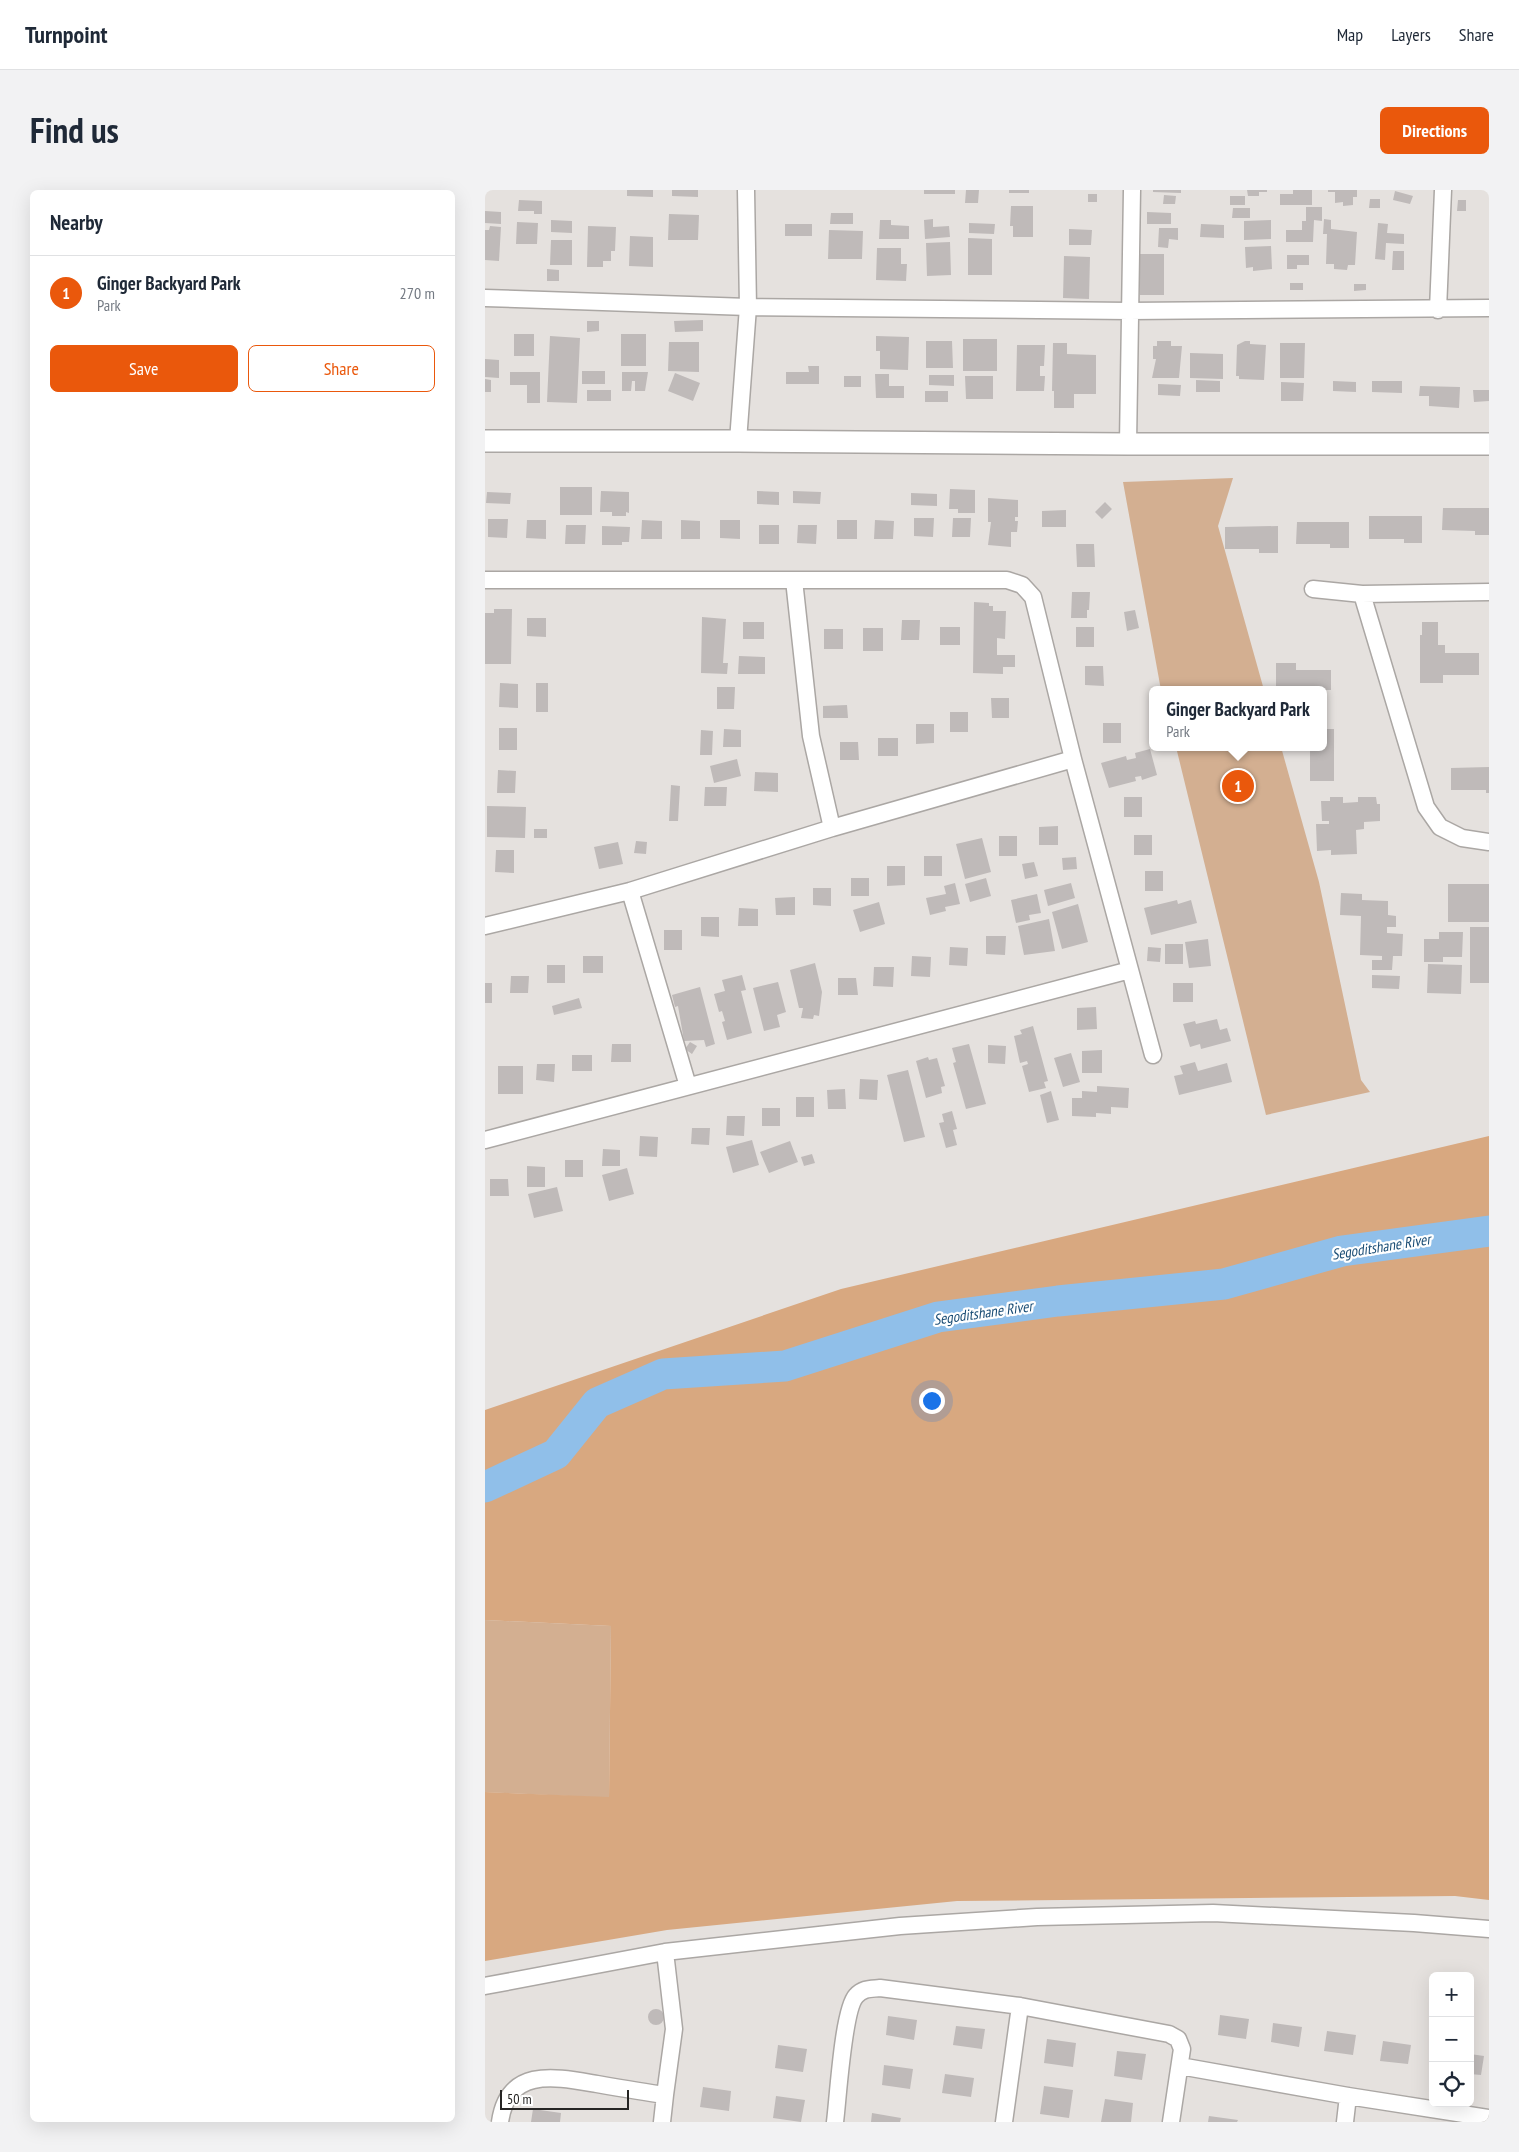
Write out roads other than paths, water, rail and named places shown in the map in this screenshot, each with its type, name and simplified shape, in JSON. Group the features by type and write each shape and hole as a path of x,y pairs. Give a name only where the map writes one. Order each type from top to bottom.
{"street":[{"path":"738,441 747,307 746,190"},
{"path":"1128,444 1131,190"},
{"path":"1438,310 1443,190"},
{"path":"485,298 747,307 1129,311 1438,310 1489,308"},
{"path":"485,441 1489,444"},
{"path":"485,580 1007,580 1022,585 1033,597 1073,759 1153,1055"},
{"path":"794,580 811,736 832,828"},
{"path":"1313,589 1362,594 1489,592"},
{"path":"1362,594 1426,808 1440,827 1462,838 1489,842"},
{"path":"485,926 631,891 832,828 1073,759"},
{"path":"631,891 688,1086"},
{"path":"485,1140 1130,970"},
{"path":"485,1986 665,1952 901,1926 1037,1917 1213,1913 1414,1923 1489,1929"},
{"path":"662,2122 674,2030 665,1952"},
{"path":"835,2122 848,2015 854,1997 864,1989 880,1988 1020,2006 1169,2034 1178,2039 1182,2049 1171,2122"},
{"path":"1004,2122 1020,2006"},
{"path":"1180,2066 1348,2096 1489,2118"},
{"path":"501,2122 502,2109 511,2094 531,2080 543,2078 556,2078 665,2095"},
{"path":"1345,2122 1348,2096"}],"waterway":[{"name":"Segoditshane River","path":"485,1487 556,1454 597,1403 663,1374 785,1366 938,1317 1058,1301 1224,1284 1342,1251 1489,1231"}],"place":[{"name":"Ginger Backyard Park","path":"1238,786"}]}
